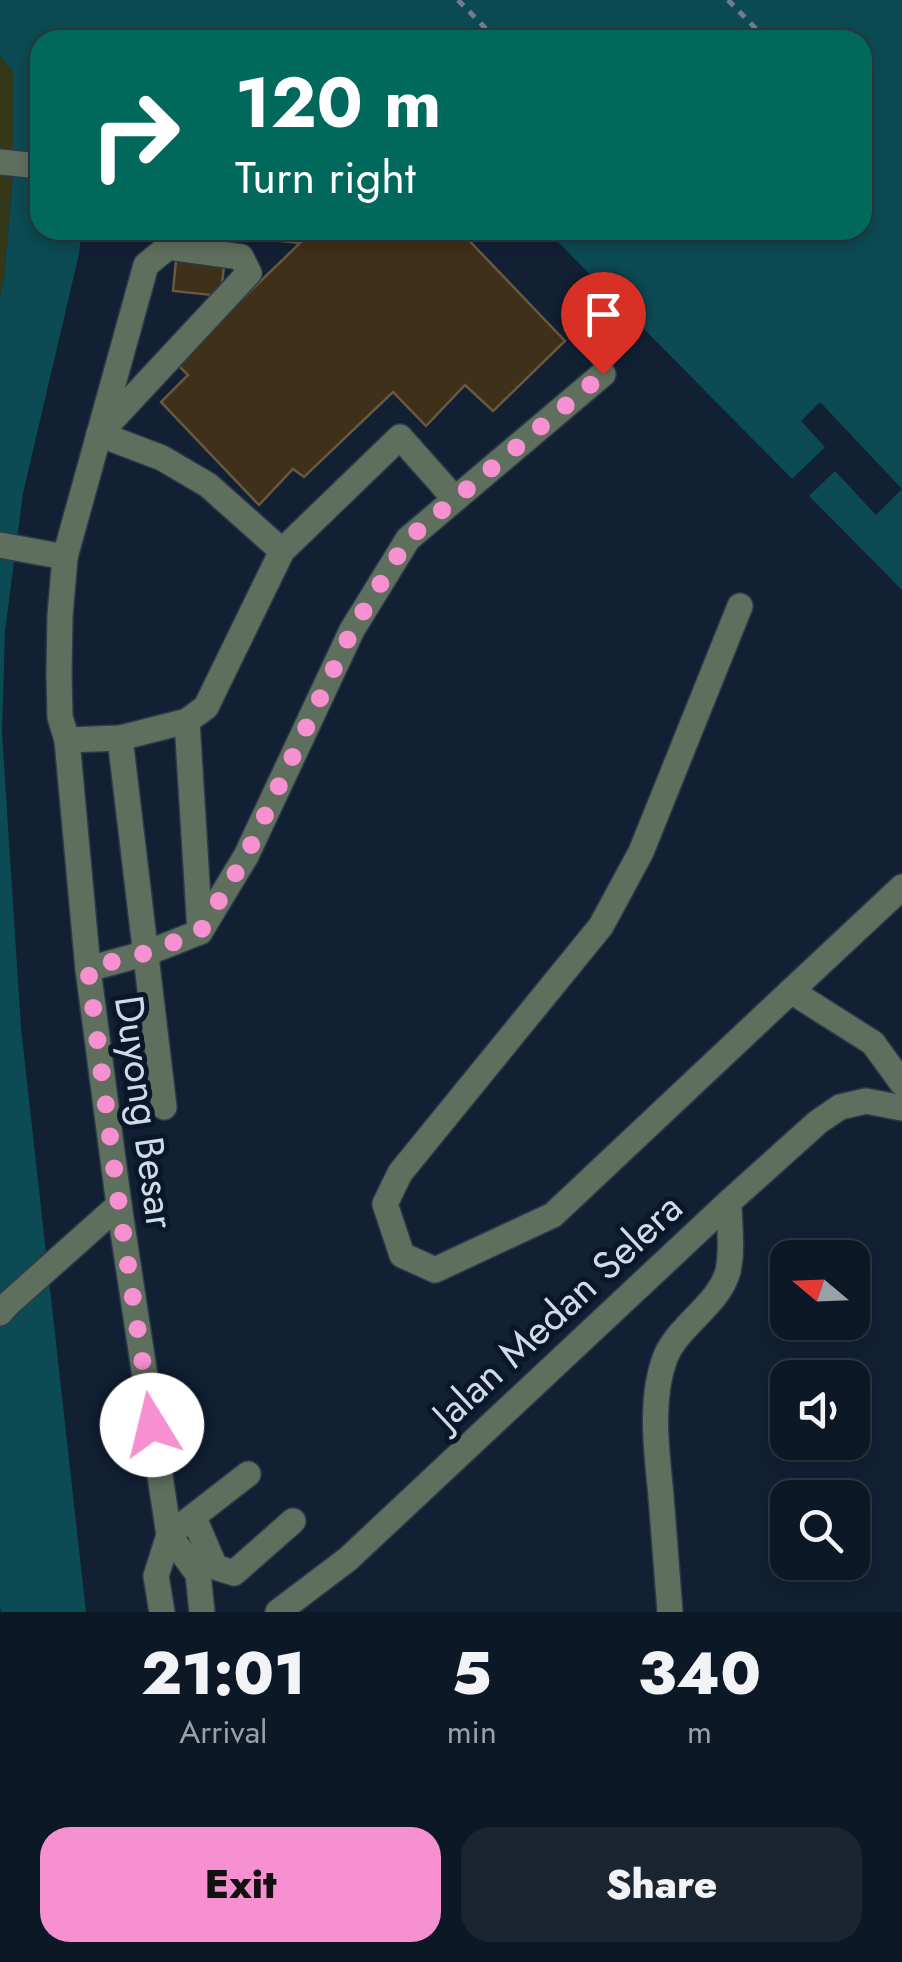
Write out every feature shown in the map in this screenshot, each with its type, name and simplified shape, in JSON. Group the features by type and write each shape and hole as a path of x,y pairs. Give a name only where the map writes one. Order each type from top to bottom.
{"street":[{"path":"0,162 30,165"},
{"name":"Duyong Besar","path":"99,434 249,273 241,257 168,247 146,265 99,434 66,557 60,616 60,717 67,740 88,968 169,1535 156,1576 162,1612"},
{"path":"88,968 146,953 200,932 246,856 352,630 408,539 603,374"},
{"path":"99,434 162,458 208,486 282,551"},
{"path":"67,740 120,738 188,722 206,707 282,551 400,437 455,499"},
{"path":"0,545 66,557"},
{"path":"740,606 641,852 601,926 400,1173 386,1204 402,1254 435,1270 553,1215 902,887"},
{"path":"188,722 200,932"},
{"path":"120,738 164,1107"},
{"path":"791,992 873,1043 902,1083"},
{"name":"Jalan Medan Selera","path":"278,1612 348,1559 818,1122 840,1107 866,1101 902,1108"},
{"path":"670,1612 656,1436 658,1392 666,1357 727,1275 729,1202"},
{"path":"2,1307 119,1205"},
{"path":"169,1535 248,1474"},
{"path":"194,1518 216,1567 234,1573 293,1521"},
{"name":"Duyong Besar","path":"169,1535 198,1574 202,1612"}],"path":[{"path":"458,0 487,30"},
{"path":"728,0 757,30"}],"shaded area":[{"path":"0,0 902,0 902,590 556,240 872,240 872,30 30,30 30,240 81,240 23,493 5,631 2,733 21,1028 86,1612 1,1612 0,1608 0,296 13,174 13,72 0,55"},
{"path":"0,55 13,72 13,154 0,152"},
{"path":"0,173 13,174 0,296"}],"pier":[{"path":"820,402 902,489 876,515 835,471 809,496 792,479 825,447 801,421"}],"building":[{"path":"178,240 227,240 221,296 173,291"},
{"path":"272,240 469,240 565,341 493,411 465,385 426,426 393,392 304,477 293,469 259,505 161,402 188,375 176,363 300,243"}],"route":[{"path":"152,1425 88,968 146,953 200,932 246,856 352,630 408,539 603,374"}]}
